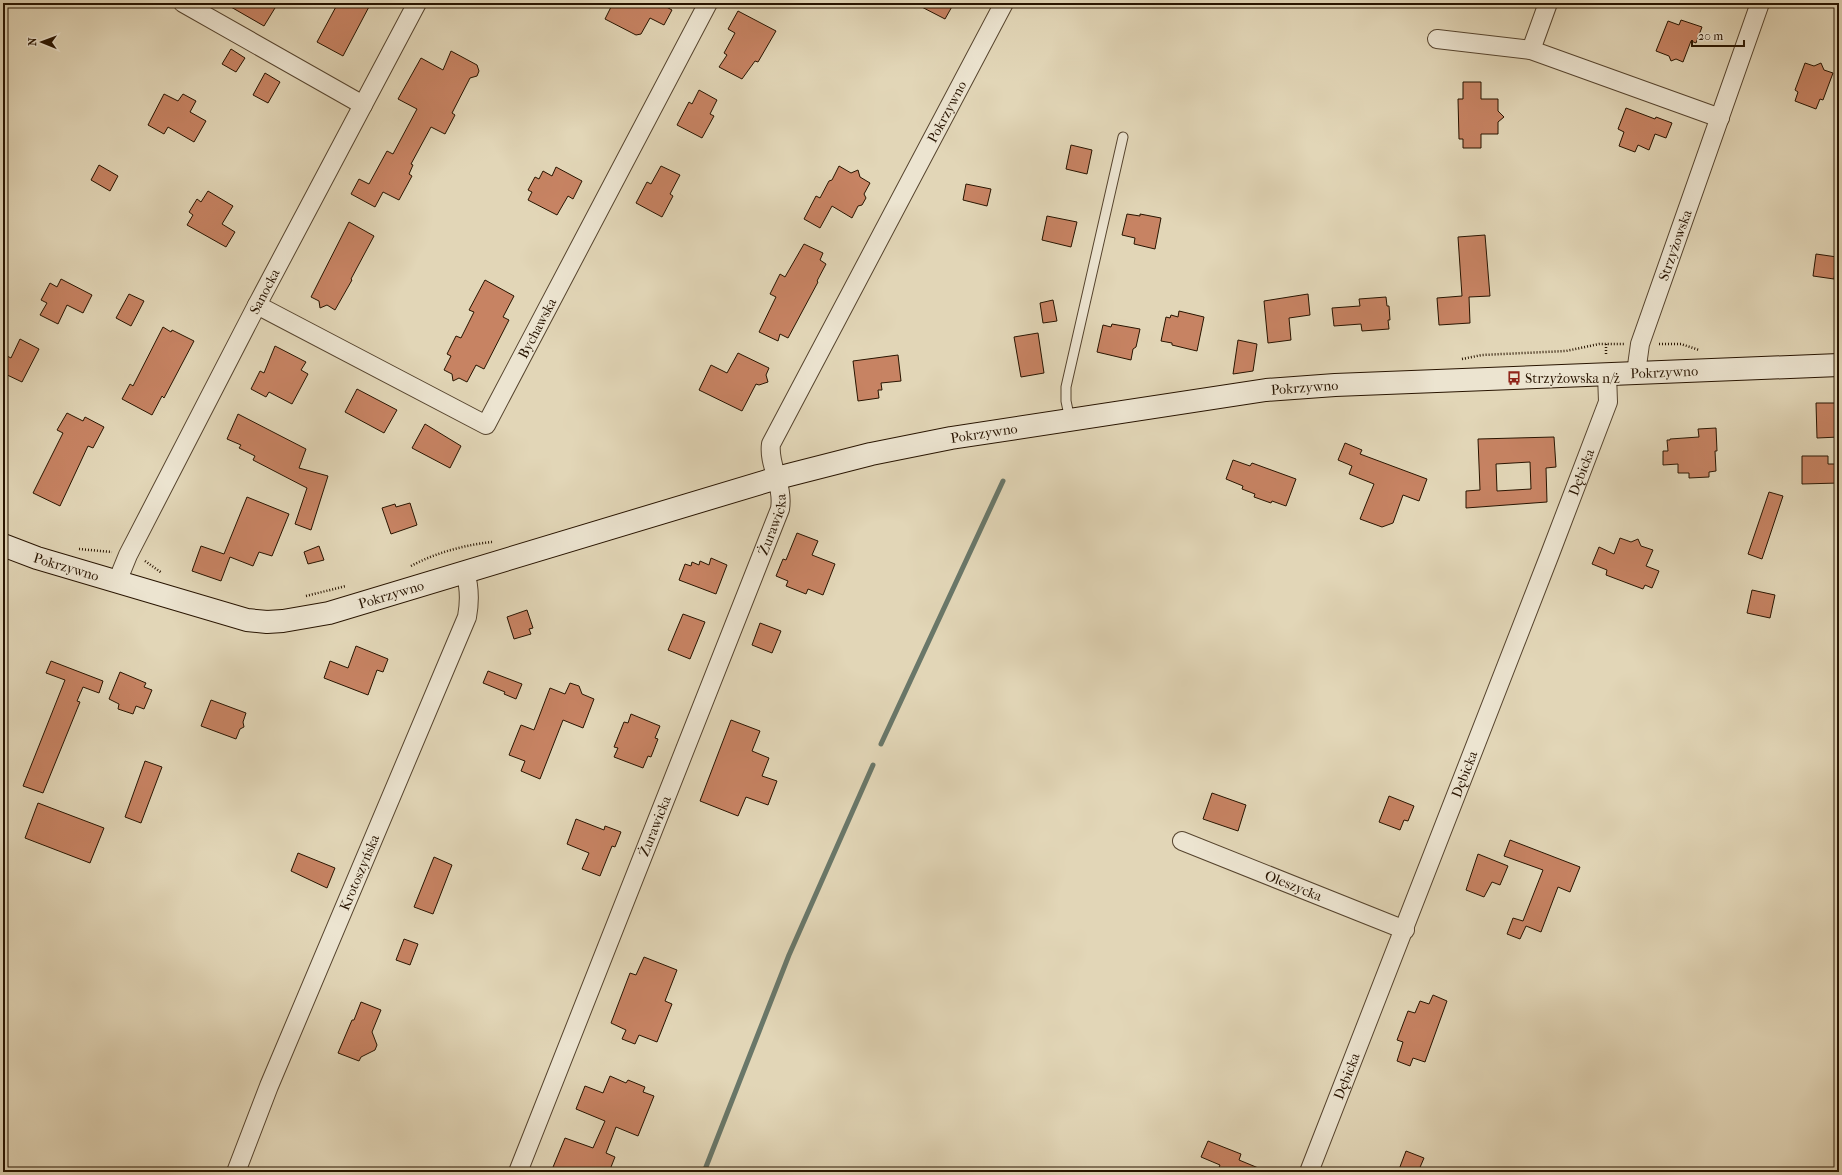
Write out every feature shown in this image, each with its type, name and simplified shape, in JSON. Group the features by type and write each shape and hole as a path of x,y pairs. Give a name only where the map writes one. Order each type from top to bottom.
{"street":[{"path":"183,3 362,105"},
{"name":"Sanocka","path":"118,582 128,555 257,305 417,3"},
{"name":"Bychawska","path":"257,305 486,425 708,3"},
{"name":"Pokrzywno","path":"777,478 770,451 772,444 1004,3"},
{"path":"1531,50 1548,3"},
{"name":"Strzyżowska","path":"1636,373 1640,344 1760,3"},
{"path":"1437,39 1531,50 1720,118"},
{"name":"Pokrzywno","path":"3,545 37,558 231,617 267,622 306,618 329,612 777,478 894,449 972,435 1194,400 1300,387 1839,365"},
{"name":"Dębicka","path":"1309,1172 1405,930 1608,402 1607,374"},
{"name":"Żurawicka","path":"518,1172 780,509 782,500 777,478"},
{"name":"Krotoszyńska","path":"236,1172 268,1086 467,617 470,600 469,584 465,572"},
{"name":"Oleszycka","path":"1182,841 1405,930"}],"lane":[{"path":"1070,420 1066,401 1066,387 1123,137"}],"building":[{"path":"224,3 278,3 264,26"},
{"path":"338,3 371,3 343,56 317,42"},
{"path":"613,3 659,3 672,10 664,25 650,18 641,34 636,35 605,19"},
{"path":"914,3 954,3 945,19"},
{"path":"738,11 776,31 758,62 755,61 742,79 719,67 727,55 724,53 735,33 728,29"},
{"path":"1681,20 1702,27 1696,43 1691,41 1683,62 1676,59 1671,61 1669,56 1656,51 1668,21 1679,25"},
{"path":"231,49 245,58 236,72 222,64"},
{"path":"451,51 477,65 479,71 477,76 470,78 452,113 455,115 445,134 431,127 411,164 413,165 409,174 412,176 399,200 383,192 375,207 351,194 359,179 369,184 387,151 393,154 417,109 398,99 421,58 443,70"},
{"path":"1805,63 1814,66 1821,63 1824,70 1833,73 1823,100 1820,99 1816,109 1795,101 1798,92 1795,90"},
{"path":"265,73 280,82 268,103 253,95"},
{"path":"1463,82 1481,82 1481,99 1498,99 1498,111 1504,117 1498,122 1498,134 1481,134 1481,148 1463,148 1463,139 1459,139 1458,99 1463,99"},
{"path":"699,90 717,100 710,114 714,116 702,138 677,125 689,102 692,104"},
{"path":"164,94 178,101 183,94 196,101 190,112 206,121 194,142 168,127 164,134 148,125"},
{"path":"1626,108 1655,119 1656,117 1672,123 1666,138 1655,134 1649,150 1638,145 1635,152 1619,146 1624,132 1618,129"},
{"path":"1071,145 1092,150 1087,174 1066,169"},
{"path":"99,165 118,176 110,191 91,180"},
{"path":"661,166 680,175 670,194 673,196 662,217 636,203 647,182 651,184"},
{"path":"839,166 851,173 858,170 860,177 870,183 864,194 866,198 862,205 858,206 852,218 832,206 820,228 804,219 816,196 820,198"},
{"path":"556,167 582,181 573,199 568,196 557,215 528,200 532,192 528,190 535,177 539,179 543,171 552,176"},
{"path":"966,184 991,189 987,206 963,200"},
{"path":"208,191 233,206 222,224 235,232 226,247 187,225 193,215 189,212 197,199 201,202"},
{"path":"1127,214 1140,216 1140,214 1161,218 1155,249 1134,244 1135,238 1122,235"},
{"path":"1047,216 1077,222 1071,247 1042,240"},
{"path":"349,222 374,236 335,310 327,305 320,308 319,301 311,297"},
{"path":"1485,235 1490,296 1469,297 1470,323 1439,325 1437,298 1462,296 1458,237"},
{"path":"804,244 823,253 820,260 826,264 788,338 780,334 778,341 759,332 776,297 770,294 780,274 785,277"},
{"path":"1816,254 1837,257 1834,279 1813,276"},
{"path":"61,279 92,295 83,313 67,305 58,324 40,315 47,303 41,300 50,283 57,287"},
{"path":"485,280 514,296 503,317 509,320 484,369 476,365 467,382 459,378 453,381 452,374 444,370 451,356 447,354 456,336 461,338 474,312 469,310"},
{"path":"129,294 144,301 131,326 116,318"},
{"path":"1308,294 1310,315 1289,318 1291,340 1268,343 1264,301"},
{"path":"1386,297 1387,306 1389,306 1389,329 1362,331 1361,324 1334,326 1332,308 1360,306 1359,299"},
{"path":"1053,300 1057,321 1043,323 1040,303"},
{"path":"1179,311 1204,317 1197,351 1161,341 1166,317 1170,318 1171,315 1178,317"},
{"path":"1112,324 1140,329 1131,360 1097,352 1103,325 1111,327"},
{"path":"163,327 171,332 172,330 194,341 164,398 162,396 152,415 122,399 130,384 133,386"},
{"path":"1038,333 1044,373 1021,377 1014,337"},
{"path":"20,339 39,349 22,382 3,373 3,365 7,356 11,358"},
{"path":"1238,340 1257,344 1253,371 1233,374"},
{"path":"275,346 306,362 301,370 308,374 292,404 269,392 266,397 251,389 260,371 264,373"},
{"path":"738,353 769,368 766,375 768,382 759,385 756,384 742,411 699,390 711,365 727,373"},
{"path":"898,355 901,381 881,383 882,390 878,390 879,398 858,401 853,361"},
{"path":"357,389 397,410 384,433 345,412"},
{"path":"1816,403 1839,403 1839,437 1817,438"},
{"path":"67,413 83,421 85,417 104,427 93,448 88,446 60,506 33,493 63,433 57,430"},
{"path":"238,414 306,449 299,468 328,476 311,530 295,524 307,488 253,460 255,456 239,448 241,445 227,439"},
{"path":"425,424 461,446 450,468 412,448"},
{"path":"1716,428 1716,471 1709,472 1709,477 1689,478 1689,473 1678,473 1678,464 1663,465 1663,451 1668,451 1667,440 1699,437 1698,429"},
{"path":"1554,437 1556,467 1546,468 1547,502 1466,508 1466,491 1480,490 1478,439","holes":["1530,462 1531,489 1497,491 1496,464"]},
{"path":"1345,443 1362,450 1360,454 1427,479 1419,501 1403,495 1393,523 1382,527 1360,519 1374,484 1349,474 1352,466 1338,460"},
{"path":"1802,456 1828,456 1828,464 1839,464 1839,483 1802,484"},
{"path":"1233,460 1250,466 1252,463 1296,479 1286,506 1254,497 1255,494 1242,489 1243,486 1226,479"},
{"path":"1769,492 1783,496 1762,559 1748,554"},
{"path":"247,497 289,514 272,556 259,552 253,566 230,557 221,581 192,571 201,546 224,554"},
{"path":"410,503 417,525 391,534 382,508 395,504 396,507"},
{"path":"797,533 818,541 812,555 835,564 823,595 808,589 806,594 786,586 788,581 776,576 783,559 786,560"},
{"path":"1620,538 1631,542 1638,539 1641,546 1653,550 1646,566 1659,571 1652,588 1645,585 1643,589 1606,575 1607,570 1592,564 1599,547 1614,554"},
{"path":"319,546 324,560 308,564 304,552"},
{"path":"711,558 727,565 716,594 679,580 685,564 691,566 692,562 699,565 700,561 709,565"},
{"path":"1752,590 1775,595 1770,618 1747,613"},
{"path":"527,610 533,628 529,629 531,634 514,639 507,617"},
{"path":"683,614 705,622 690,659 668,650"},
{"path":"760,623 781,631 772,653 752,645"},
{"path":"356,646 388,659 383,672 377,670 368,695 324,678 330,661 348,668"},
{"path":"51,661 103,681 99,693 83,687 77,701 80,702 43,793 23,786 65,680 46,673"},
{"path":"488,671 522,684 516,699 504,694 505,692 483,683"},
{"path":"120,672 146,683 144,687 152,690 144,709 136,706 133,714 118,709 119,704 109,699"},
{"path":"570,683 579,686 582,694 594,699 583,728 563,720 540,779 521,771 525,761 509,755 521,725 534,730 550,688 565,694"},
{"path":"211,700 246,713 243,722 244,727 240,729 236,739 201,726"},
{"path":"631,714 660,726 655,738 658,739 651,757 648,756 643,768 614,757 618,748 614,747 624,722 628,723"},
{"path":"731,720 760,731 752,751 769,758 762,776 777,781 768,805 746,797 738,816 700,801"},
{"path":"145,761 162,767 141,823 125,817"},
{"path":"1212,793 1246,805 1238,831 1203,819"},
{"path":"1389,796 1414,806 1408,821 1404,820 1400,830 1379,822"},
{"path":"38,803 104,828 90,863 25,838"},
{"path":"576,819 604,830 605,826 621,832 615,847 612,846 600,876 582,869 589,853 567,844"},
{"path":"1510,840 1580,867 1570,892 1558,887 1541,932 1526,926 1520,939 1507,934 1513,918 1523,921 1543,870 1504,856"},
{"path":"298,853 335,868 327,888 291,871"},
{"path":"1478,854 1508,866 1500,885 1492,882 1484,897 1466,890"},
{"path":"434,857 452,865 433,914 414,907"},
{"path":"404,939 418,944 410,965 396,960"},
{"path":"644,957 677,970 665,1001 672,1004 657,1042 639,1035 635,1044 622,1039 626,1030 611,1023 630,973 636,975"},
{"path":"1433,995 1447,1001 1425,1062 1413,1058 1410,1066 1397,1061 1403,1042 1397,1040 1408,1011 1415,1013 1420,1001 1429,1004"},
{"path":"361,1002 381,1010 372,1032 377,1045 375,1050 361,1057 359,1061 338,1053"},
{"path":"610,1076 626,1083 628,1080 645,1087 643,1092 654,1096 638,1136 616,1127 606,1153 615,1157 609,1172 551,1172 565,1138 593,1148 605,1121 576,1109 585,1086 603,1093"},
{"path":"1208,1141 1241,1154 1239,1160 1268,1172 1217,1172 1220,1165 1201,1157"},
{"path":"1406,1151 1424,1158 1418,1172 1398,1172"}],"waterway":[{"path":"881,744 1003,481"},
{"path":"704,1172 789,955 873,765"}],"place":[{"name":"Strzyżowska n/ż","path":"1514,378"}]}
